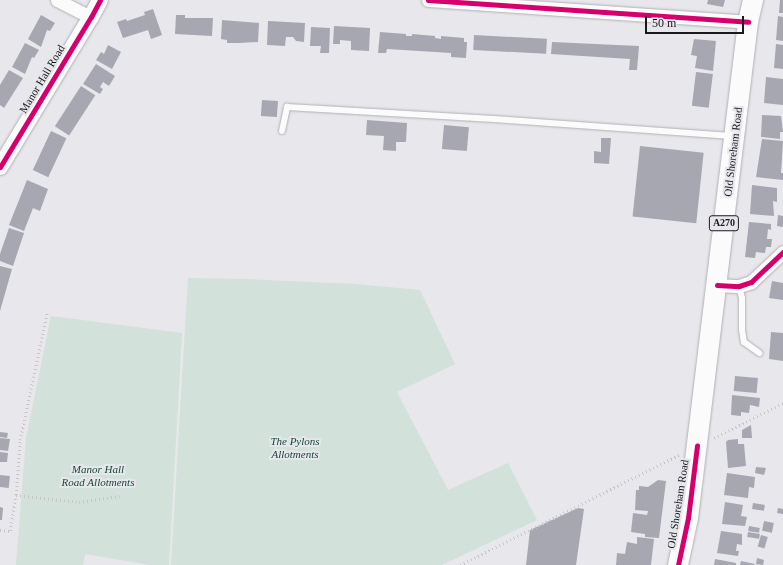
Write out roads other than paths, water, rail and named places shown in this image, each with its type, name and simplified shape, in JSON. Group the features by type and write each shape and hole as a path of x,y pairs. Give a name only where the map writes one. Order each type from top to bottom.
{"main road":[{"name":"Old Shoreham Road","path":"678,565 688,518 698,446 734,137 752,0"}],"street":[{"path":"57,0 92,17"},
{"name":"Manor Hall Road","path":"0,167 92,17 100,0"},
{"path":"428,0 576,5 748,22"},
{"path":"717,285 739,286 751,282 783,252"}],"lane":[{"path":"282,131 287,107 494,119 734,137"},
{"path":"739,286 742,298 742,330 744,342 758,353"}],"park label":[{"name":"The Pylons Allotments","path":"295,448"},
{"name":"Manor Hall Road Allotments","path":"98,476"}]}
